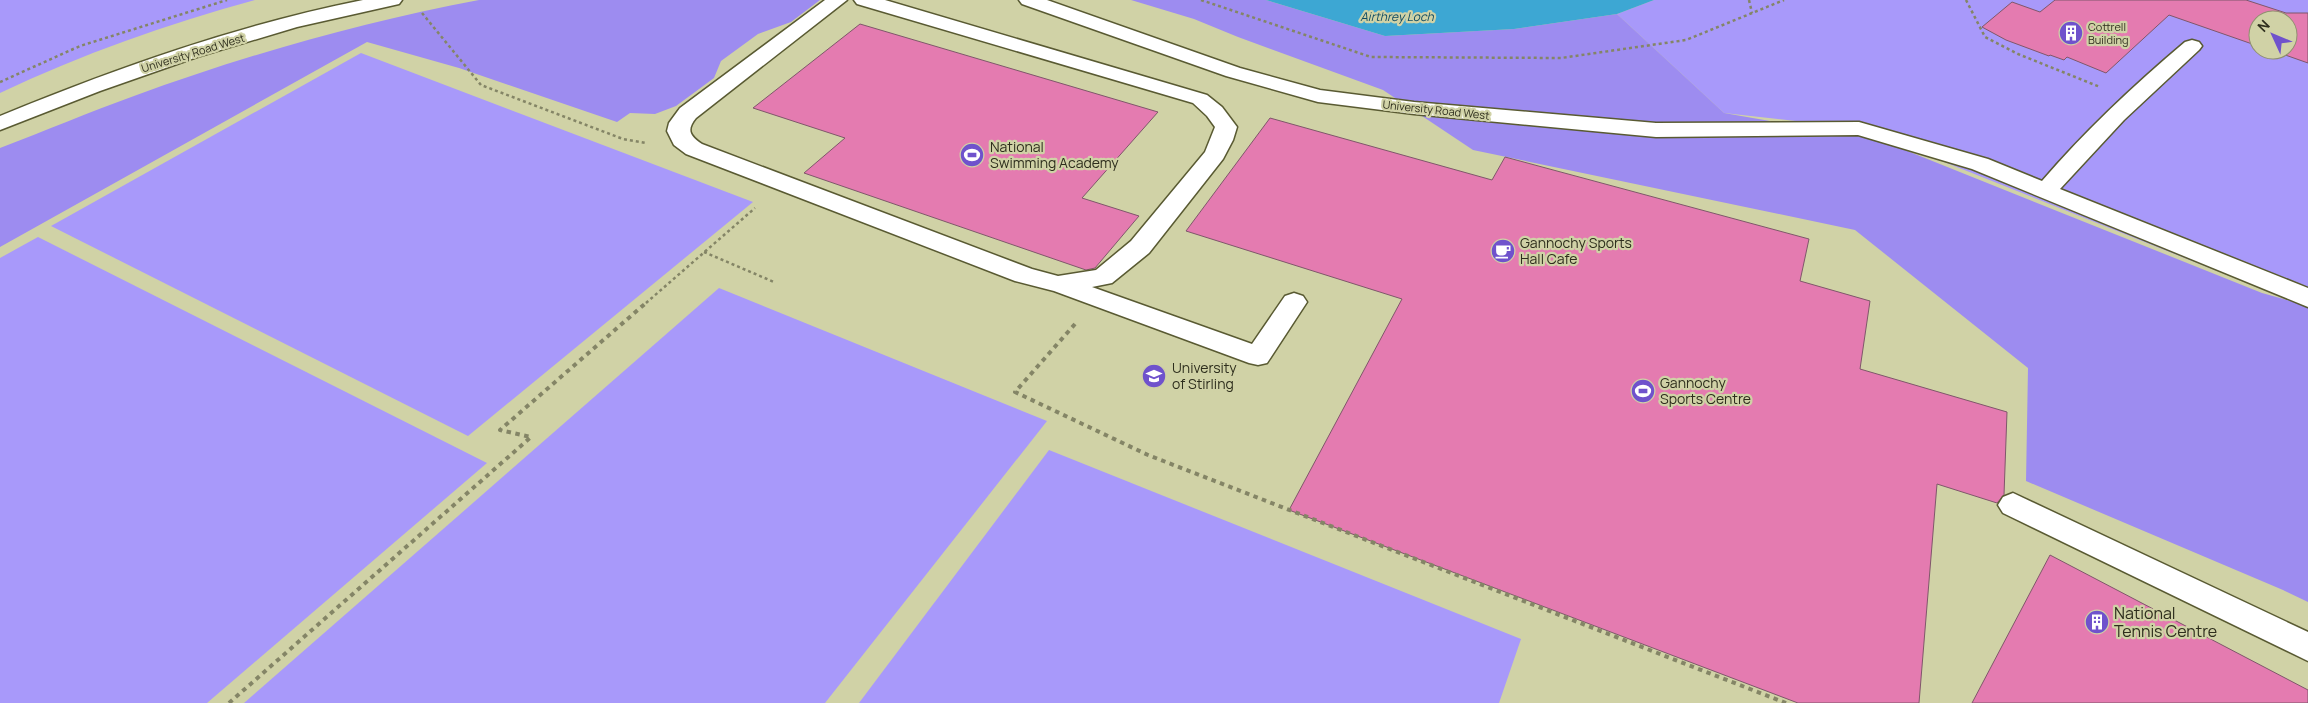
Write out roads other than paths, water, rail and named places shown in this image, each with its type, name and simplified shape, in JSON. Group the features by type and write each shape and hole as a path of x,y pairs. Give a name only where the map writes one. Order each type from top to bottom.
{"lane":[{"name":"University Road West","path":"0,124 123,75 242,37 348,8 392,0"},
{"path":"837,0 688,113 680,123 678,131 682,140 694,149 1024,275 1058,284 1258,356 1294,302"},
{"path":"864,0 1190,96 1206,103 1219,115 1226,127 1215,154 1140,247 1103,277 1058,284"},
{"name":"University Road West","path":"1028,0 1233,72 1318,96 1414,108 1656,130 1859,128 1980,164 2308,298"},
{"path":"2047,190 2077,153 2117,113 2192,46"},
{"path":"2013,505 2308,647"}],"water":[{"name":"Airthrey Loch","path":"1266,0 1654,0 1617,14 1514,29 1385,36"}],"place":[{"name":"Cottrell Building","path":"2071,33"},
{"name":"National Swimming Academy","path":"972,155"},
{"name":"Gannochy Sports Hall Cafe","path":"1503,251"},
{"name":"University of Stirling","path":"1154,376"},
{"name":"Gannochy Sports Centre","path":"1643,391"},
{"name":"National Tennis Centre","path":"2097,622"}]}
